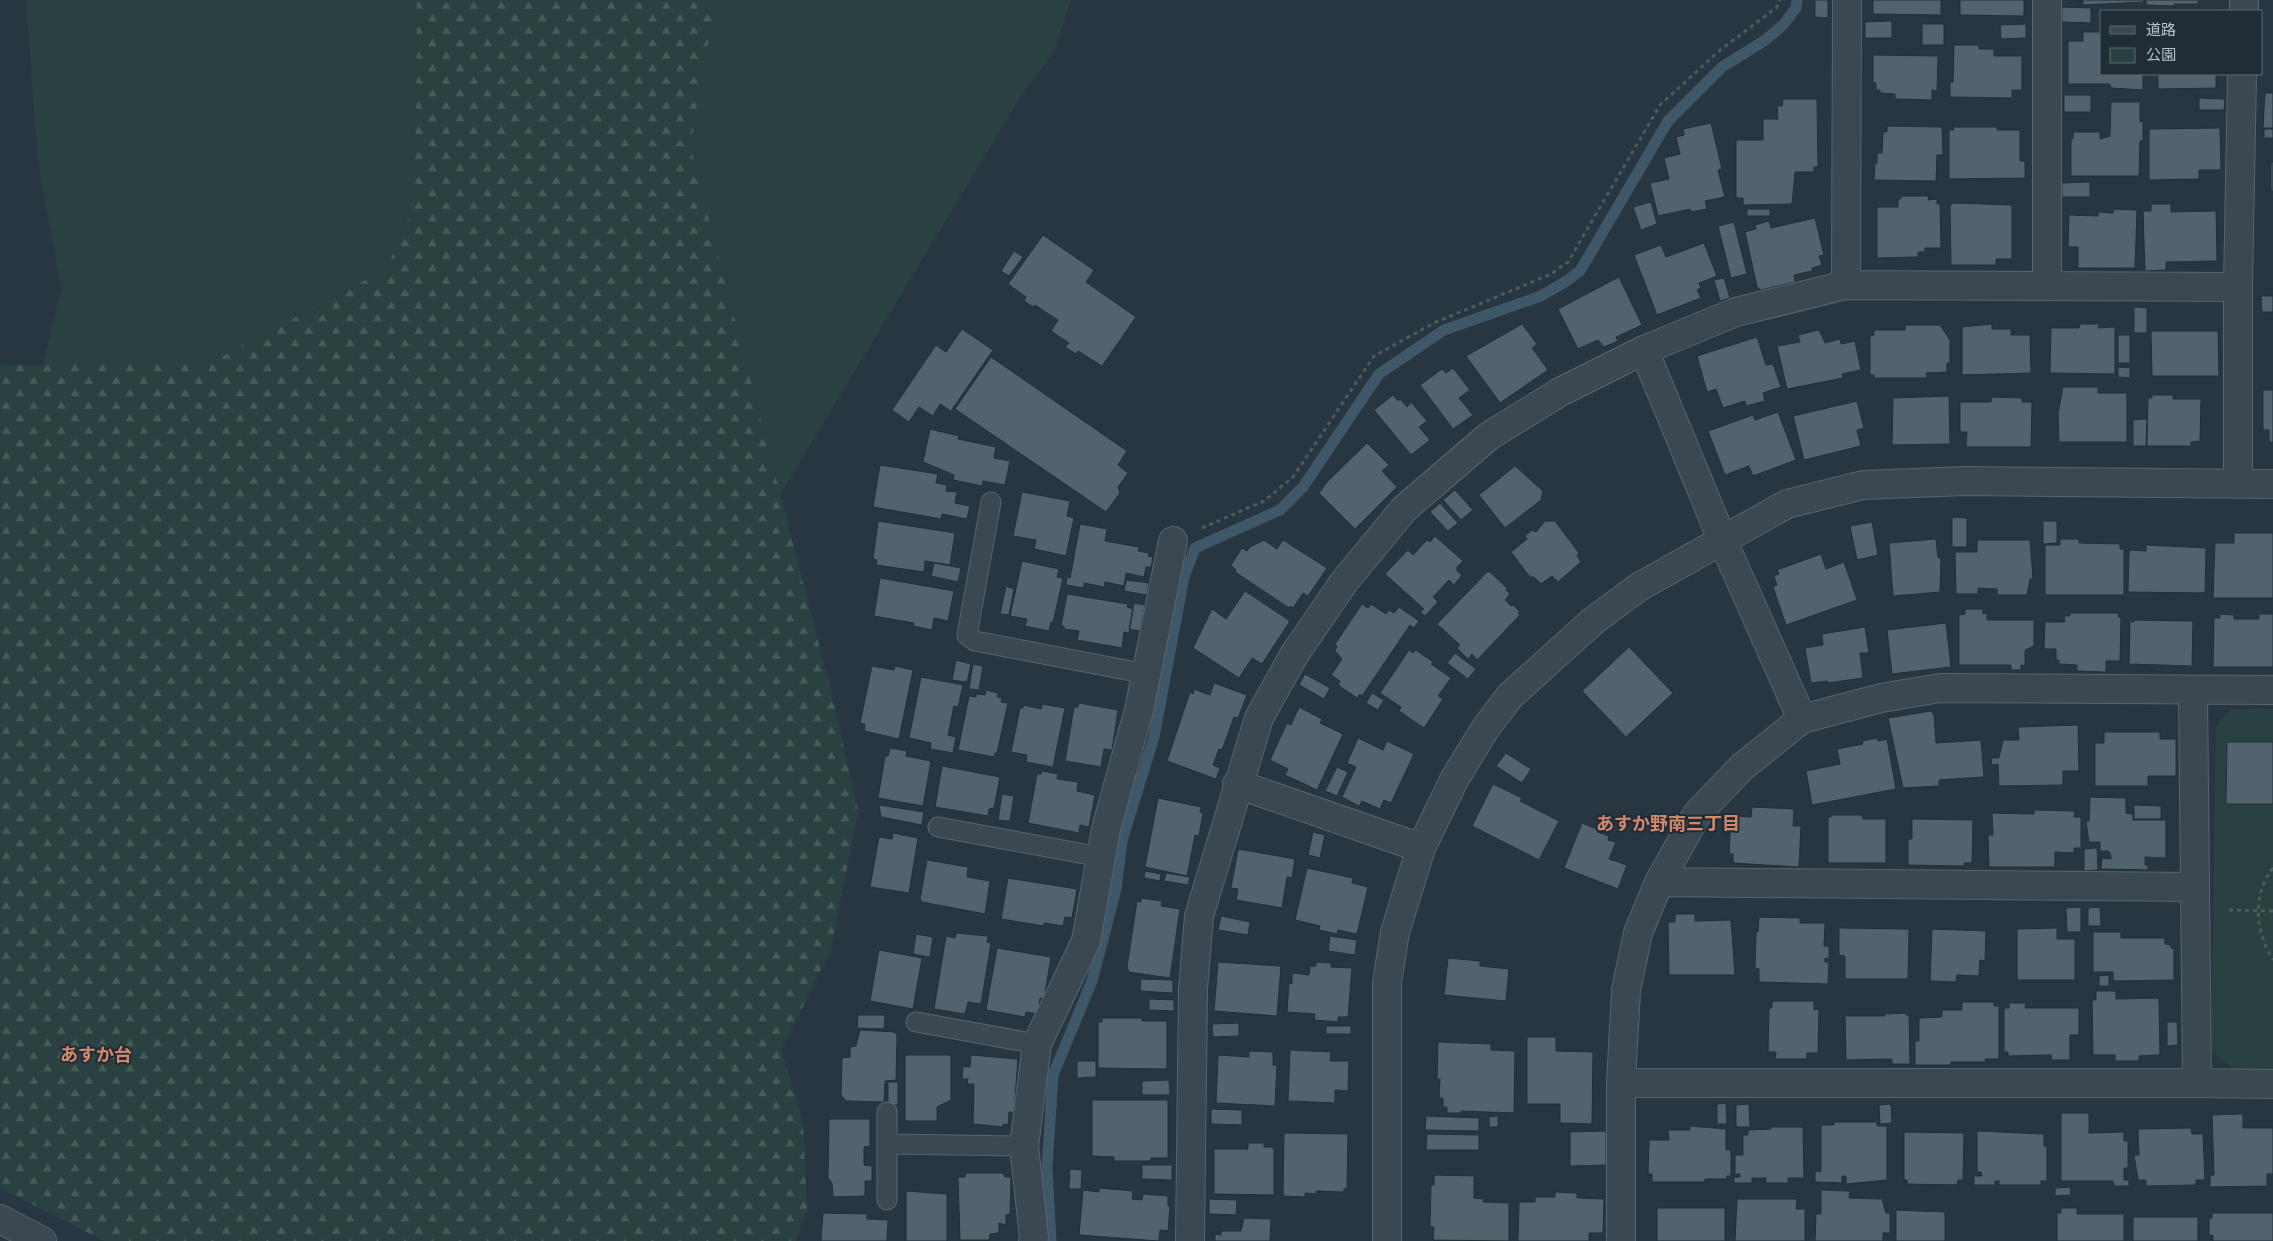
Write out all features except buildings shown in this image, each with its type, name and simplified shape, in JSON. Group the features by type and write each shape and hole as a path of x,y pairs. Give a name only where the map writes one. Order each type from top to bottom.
{"street":[{"path":"1846,285 1847,0"},
{"path":"2047,0 2047,285"},
{"path":"2238,483 2238,286 2242,75"},
{"path":"1190,1241 1192,989 1199,916 1237,784 1259,718 1294,655 1344,582 1404,509 1489,436 1560,392 1644,350 1736,312 1846,285 2238,286"},
{"path":"1644,350 1722,539 1802,719"},
{"path":"1387,1241 1387,982 1395,932 1421,848 1455,778 1485,729 1510,696 1593,621 1640,587 1787,504 1863,485 1964,481 2273,484"},
{"path":"1033,1241 1024,1146 1037,1044 1086,941 1106,829 1139,710 1174,541"},
{"path":"1621,1241 1622,1083 1626,990 1638,934 1659,882 1698,814 1742,767 1802,719 1881,698 1940,688 2273,690"},
{"path":"2193,691 2197,1083"},
{"path":"1237,784 1421,848"},
{"path":"1659,882 2194,899"},
{"path":"1622,1083 2273,1084"},
{"path":"1,1222 42,1241"}],"lane":[{"path":"991,502 967,635 974,641 1146,674"},
{"path":"938,827 1102,857"},
{"path":"916,1022 1037,1044"},
{"path":"887,1112 887,1200"},
{"path":"887,1144 1024,1146"}],"path":[{"path":"1174,541 1264,501 1292,477 1374,356 1434,323 1550,274 1568,262 1660,106 1719,51 1777,7 1780,0"},
{"path":"2273,868 2267,876 2259,898 2258,910 2261,934 2273,960"},
{"path":"2194,899 2258,910 2273,910"}],"green space":[{"path":"26,0 1071,0 1054,52 1022,94 779,497 18,470 61,289 38,162"},
{"path":"417,0 716,0 690,146 833,699 858,811 831,950 781,1050 803,1121 807,1211 796,1241 105,1241 0,1188 0,365 210,363 386,269 415,204"},
{"path":"2230,709 2273,709 2273,1069 2234,1069 2211,1051 2216,727"}],"waterway":[{"path":"1051,1241 1047,1168 1053,1075 1092,981 1116,889 1122,841 1154,737 1184,577 1195,548 1280,510 1303,487 1379,374 1444,330 1541,296 1580,271 1668,121 1722,67 1764,41 1783,25 1796,8 1797,0"}],"district":[{"name":"あすか野南三丁目","path":"1668,823"},
{"name":"あすか台","path":"96,1054"}]}
